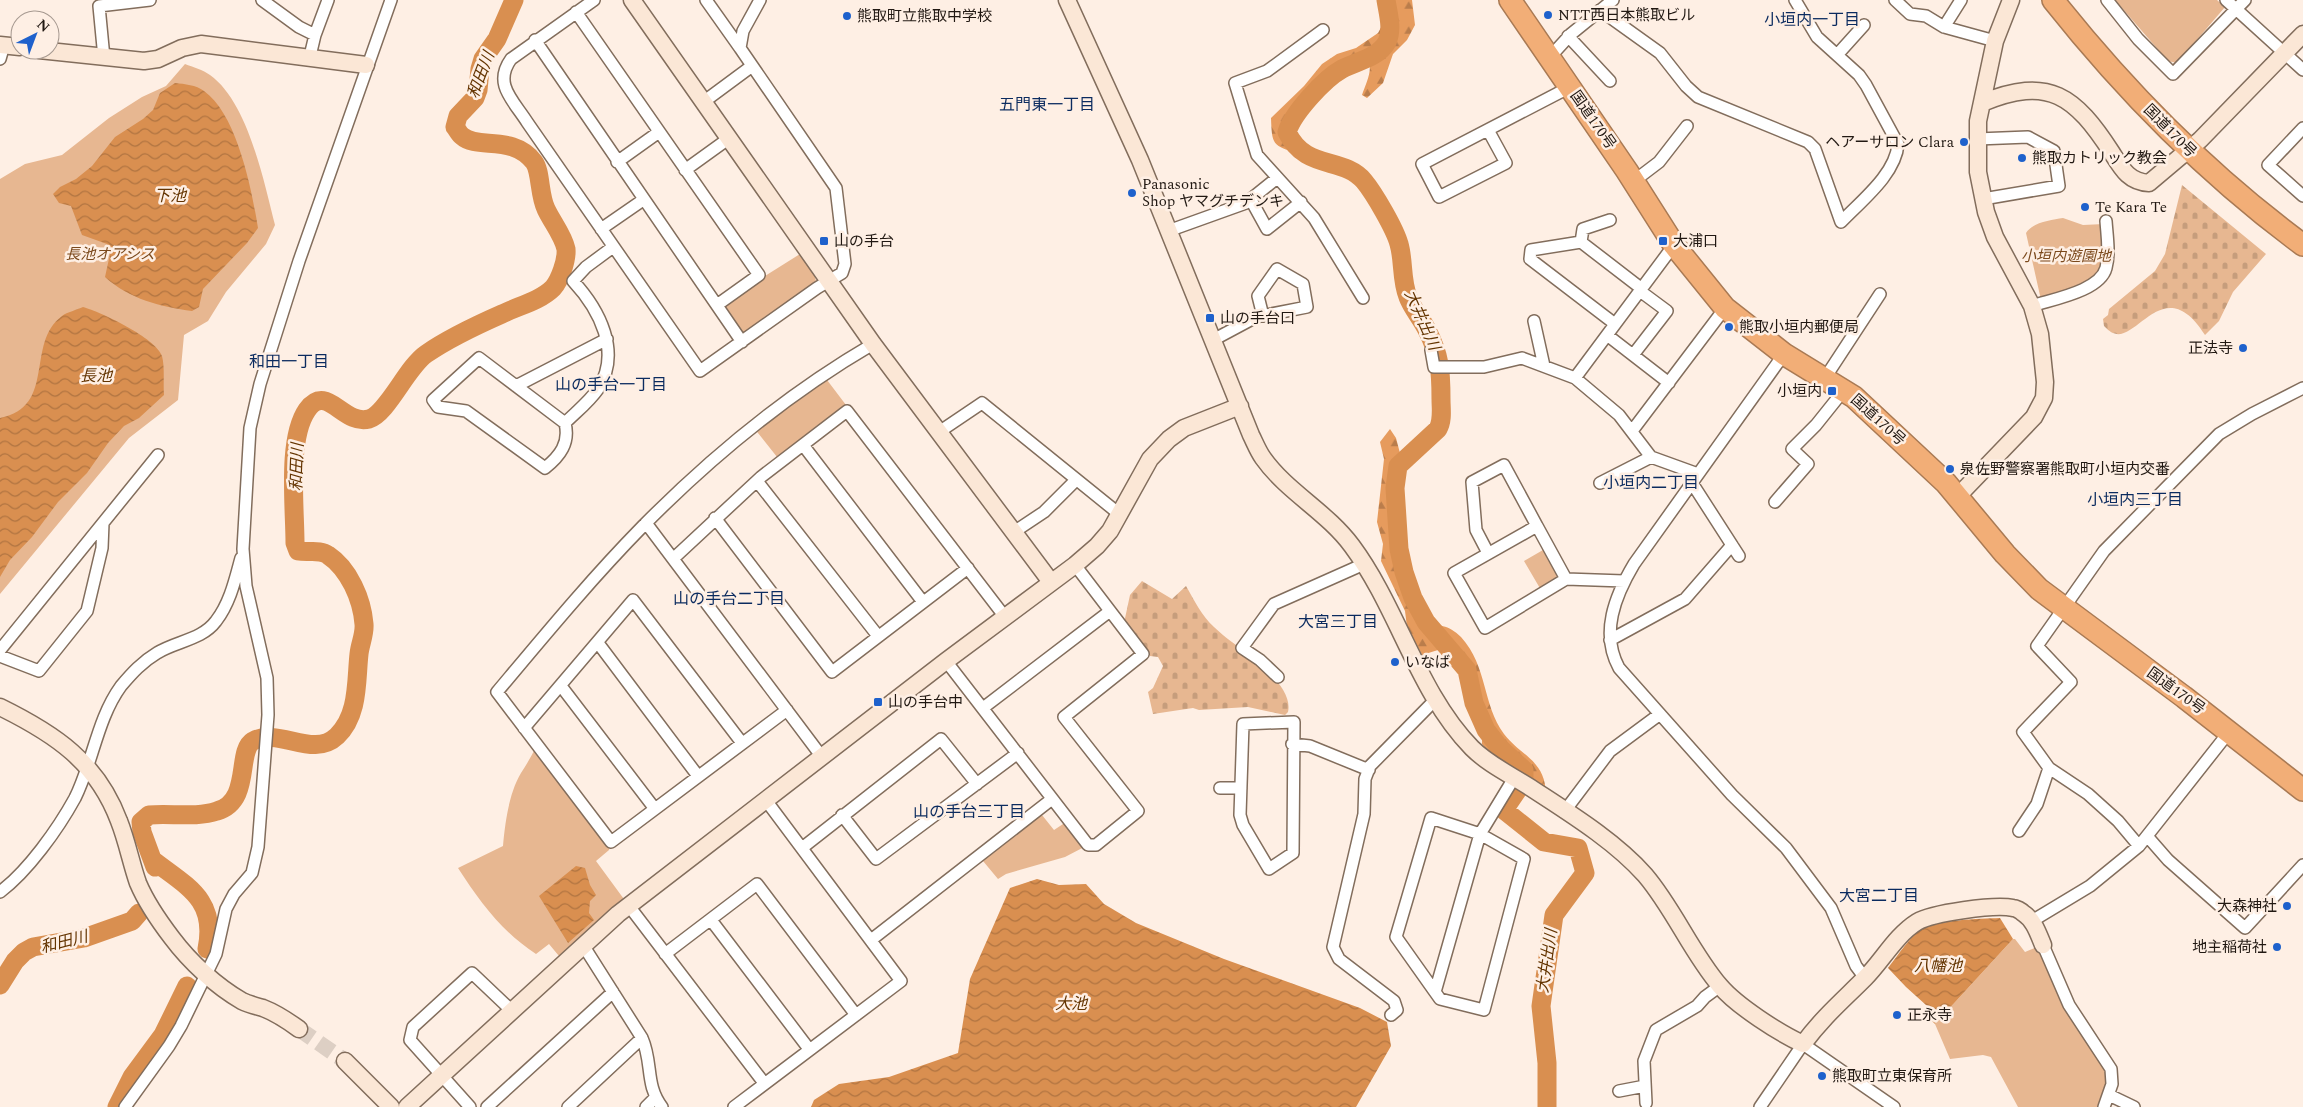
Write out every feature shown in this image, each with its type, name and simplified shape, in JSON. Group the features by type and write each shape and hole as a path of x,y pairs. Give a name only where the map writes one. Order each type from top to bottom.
{"highway":[{"name":"国道170号","path":"1510,0 1634,181 1674,245 1725,308 1784,354 1844,390 1866,408 1958,496 2024,575 2064,609 2229,732 2303,790"},
{"name":"国道170号","path":"2053,0 2114,74 2187,149 2303,245"}],"street":[{"path":"104,58 99,6 150,0"},
{"path":"262,0 299,27 315,35"},
{"path":"310,56 315,35 328,0"},
{"path":"125,1107 169,1046 208,975 216,954 226,908 234,894 252,873 258,847 268,715 267,678 246,586 243,549 248,443 260,384 366,65 390,0"},
{"path":"594,0 511,58 503,70 503,81 527,122 700,371 842,273 845,264 836,188 706,0"},
{"path":"632,0 873,344 1052,582"},
{"path":"740,48 743,31 760,0"},
{"path":"1067,0 1140,160 1262,457 1274,472 1328,520 1352,545 1436,699 1458,733 1473,750 1595,831 1645,875 1720,986 1757,1016 1788,1037 1803,1044 1894,1107"},
{"path":"1550,57 1568,36 1613,0"},
{"path":"1600,10 1660,53 1686,86 1698,97 1808,142 1814,149 1841,222 1891,169 1898,144 1859,75 1817,37 1795,0"},
{"path":"1895,0 1910,14 1926,16 1944,27 1995,41"},
{"path":"1944,27 1962,0"},
{"path":"1958,496 2034,418 2043,403 2046,382 2040,334 2032,306 1995,236 1983,198 1978,172 1977,139 1982,103 1995,41 2010,0"},
{"path":"2107,0 2138,39 2173,74 2245,0"},
{"path":"2226,0 2303,70"},
{"path":"576,12 758,275 717,306"},
{"path":"1836,55 1864,25"},
{"path":"1323,30 1267,71 1235,83 1257,155 1314,218 1363,298"},
{"path":"1982,103 2011,92 2026,89 2053,93 2066,100 2088,120 2128,175 2137,182 2149,183 2200,140 2303,34"},
{"path":"1568,36 1610,81"},
{"path":"535,40 742,342"},
{"path":"60,53 144,61 158,59 182,48 201,44 310,56 366,65"},
{"path":"702,102 752,66"},
{"path":"1488,130 1506,163 1438,197 1422,164 1570,87"},
{"path":"1634,181 1659,162 1687,126"},
{"path":"2303,128 2268,165 2303,196"},
{"path":"617,162 659,132"},
{"path":"1977,139 2028,137 2042,143 2054,151 2059,186 1983,198"},
{"path":"685,170 728,139"},
{"path":"1168,231 1251,200 1277,178"},
{"path":"601,229 643,200"},
{"path":"1251,200 1267,229 1301,202"},
{"path":"1581,242 1583,229 1610,220"},
{"path":"2032,306 2092,286 2100,277 2106,270 2108,253 2106,221"},
{"path":"1615,324 1530,259 1532,250 1581,242 1667,312 1633,355"},
{"path":"1575,378 1674,245"},
{"path":"565,423 598,388 608,355 607,339 597,312 573,280 586,267 613,247"},
{"path":"1213,340 1256,317 1263,316 1307,307 1302,284 1276,269 1258,296 1263,316"},
{"path":"1825,378 1880,294"},
{"path":"1632,431 1725,308"},
{"path":"1534,322 1544,366"},
{"path":"1607,335 1669,383"},
{"path":"516,386 607,339"},
{"path":"787,710 611,842 497,692 646,524 723,453 754,428 798,394 873,344"},
{"path":"1431,350 1440,366 1484,367 1522,358 1575,378 1619,415 1651,457 1695,479 1739,556"},
{"path":"1784,354 1648,543 1624,581 1611,614 1610,640 1612,655 1620,668 1732,795 1786,848 1814,884 1831,908 1856,966 1865,978"},
{"path":"479,358 516,386 565,423 567,431 560,457 545,468 466,411 438,407 433,400 479,358"},
{"path":"2139,846 2094,799 2048,768 2023,732 2071,682 2037,646 2104,551 2219,434 2246,417 2303,388"},
{"path":"1775,502 1808,464 1792,449 1816,425 1844,390"},
{"path":"939,432 982,403 1118,513"},
{"path":"407,1107 443,1076 583,945 629,906 765,799 1005,616 1076,565 1110,531 1118,513 1150,459 1169,439 1184,428 1240,406"},
{"path":"674,558 757,481 847,411 1005,616"},
{"path":"803,445 923,602"},
{"path":"0,650 158,455"},
{"path":"1600,483 1651,457"},
{"path":"1488,553 1476,530 1472,482 1504,465 1566,579"},
{"path":"1014,532 1044,512 1076,480"},
{"path":"757,481 878,636"},
{"path":"715,518 832,672 968,568"},
{"path":"0,656 39,671 87,611 102,548 103,523"},
{"path":"646,524 674,558 822,757"},
{"path":"1537,526 1454,572 1485,628 1566,579 1624,581"},
{"path":"1610,640 1685,599 1732,545"},
{"path":"0,892 34,860 75,798 108,709 120,689 136,668 157,653 200,635 215,622 227,604 243,549"},
{"path":"1278,677 1260,660 1242,648 1274,604 1364,564"},
{"path":"946,661 1088,845 1096,845 1138,810 1064,718 1143,654 1076,565"},
{"path":"524,728 633,600 742,743"},
{"path":"984,708 1110,611"},
{"path":"598,642 698,776"},
{"path":"561,686 655,809"},
{"path":"1391,1015 1397,1010 1394,1001 1339,959 1333,947 1364,814 1365,778 1381,754 1436,699"},
{"path":"0,707 26,720 64,744 87,764 107,795 119,822 139,885 153,911 173,939 223,989 244,1002 282,1017 299,1029"},
{"path":"1564,812 1610,751 1660,714"},
{"path":"1294,722 1292,744 1293,853 1269,869 1243,825 1240,815 1243,724 1294,722"},
{"path":"2032,921 2090,886 2139,846 2229,732"},
{"path":"802,848 941,739 977,784"},
{"path":"1292,744 1310,746 1369,770"},
{"path":"842,815 876,859 1018,753"},
{"path":"2019,831 2037,804 2048,768"},
{"path":"1435,992 1480,834 1514,778"},
{"path":"1220,788 1242,788"},
{"path":"734,1107 809,1048 901,981 765,799"},
{"path":"871,940 1052,799"},
{"path":"1431,818 1480,834 1524,859 1484,1010 1440,999 1396,937 1431,818"},
{"path":"2147,836 2168,860 2245,928 2303,865"},
{"path":"665,954 757,884 856,1015"},
{"path":"629,906 764,1083"},
{"path":"1760,1107 1820,1020 1865,978 1916,922 1930,917 1992,907 2014,908 2025,914 2032,921 2069,1006 2111,1069 2112,1084 2104,1107"},
{"path":"711,920 809,1048"},
{"path":"583,945 642,1038 648,1052 650,1080 659,1102 646,1107"},
{"path":"470,1107 410,1040 413,1028 446,995 472,973 512,1011"},
{"path":"1646,1103 1644,1061 1656,1030 1697,1006 1705,996 1720,986"},
{"path":"487,1107 613,992"},
{"path":"568,1107 642,1038"},
{"path":"344,1062 391,1107"},
{"path":"1619,1091 1645,1086"},
{"path":"2109,1095 2134,1107"}],"green space":[{"path":"1381,0 1412,0 1415,25 1407,40 1393,54 1383,83 1367,98 1362,95 1370,70 1369,60 1366,56 1340,68 1312,92 1287,124 1286,136 1292,146 1299,152 1289,151 1278,146 1273,139 1271,118 1304,86 1322,64 1337,54 1356,48 1378,33 1384,22"},
{"path":"2115,0 2217,0 2225,7 2177,63 2168,61"},
{"name":"長池オアシス","path":"185,64 210,75 223,87 235,104 253,144 275,225 266,244 226,292 208,321 184,335 178,400 129,438 0,594 0,179 25,164 62,155 109,118 142,97 166,86"},
{"path":"2182,185 2266,254 2233,292 2219,321 2205,335 2190,317 2177,309 2164,309 2122,334 2113,333 2104,326 2103,319 2108,315 2109,309 2155,271 2165,254"},
{"name":"小垣内遊園地","path":"2063,218 2083,225 2104,224 2103,267 2091,282 2041,300 2026,233 2033,226"},
{"path":"800,254 815,276 817,288 742,342 717,306 759,275 765,276"},
{"path":"824,376 846,405 847,411 781,462 754,428"},
{"path":"1390,429 1396,438 1401,457 1395,474 1392,495 1392,517 1407,586 1415,605 1423,622 1452,630 1461,637 1470,649 1481,673 1497,722 1511,742 1537,766 1545,783 1546,794 1490,754 1482,744 1482,736 1471,718 1462,668 1455,666 1438,650 1422,655 1407,627 1405,611 1381,561 1383,544 1377,522 1384,459 1380,442"},
{"path":"1543,550 1557,575 1554,582 1541,590 1524,561"},
{"path":"1142,581 1172,599 1186,586 1198,608 1210,623 1261,665 1282,688 1288,700 1288,712 1285,715 1248,707 1199,710 1193,708 1153,714 1148,692 1153,688 1163,666 1158,657 1150,656 1124,623 1130,595"},
{"path":"537,745 611,842 609,850 596,861 629,906 564,962 549,944 536,954 513,936 483,904 458,868 503,846 506,818 513,790"},
{"path":"1038,810 1054,830 1069,820 1088,845 1065,857 1006,874 998,879 978,855"},
{"path":"2013,939 2025,952 2037,947 2071,1020 2106,1071 2106,1091 2100,1107 2018,1107 1991,1057 1983,1055 1950,1059 1935,1024"}],"water":[{"name":"下池","path":"175,83 194,86 204,91 216,102 226,117 234,134 247,174 258,228 247,243 203,289 199,307 192,311 146,301 114,285 105,277 110,254 107,244 82,235 71,206 59,203 53,194 60,187 76,179 92,166 115,137 143,119 153,110 160,93"},
{"name":"長池","path":"83,307 127,327 150,341 158,349 163,360 164,395 139,418 124,426 108,443 87,473 58,502 32,537 10,560 0,577 0,418 18,412 29,401 35,388 45,342 51,328 62,316"},
{"path":"576,866 585,868 590,885 596,895 590,901 589,913 594,920 568,943 539,896"},
{"name":"大池","path":"1037,879 1059,885 1086,884 1104,904 1136,923 1224,959 1360,1008 1387,1022 1391,1046 1356,1107 811,1107 814,1100 839,1084 889,1077 958,1053 970,979 1010,888"},
{"name":"八幡池","path":"2000,918 2013,939 1935,1024 1931,1020 1930,1010 1926,1005 1888,968 1911,938 1927,927 1958,920"}],"waterway":[{"name":"和田川","path":"155,867 142,832 141,822 149,815 201,814 217,811 228,806 235,797 239,787 245,755 248,746 253,741 263,738 274,738 317,745 328,742 344,728 353,708 364,628 363,614 357,595 348,576 328,555 321,552 298,551 295,543 294,455 301,423 307,410 314,403 321,401 329,402 351,417 369,419 383,409 419,360 426,354 463,332 548,293 556,284 560,275 566,249 548,214 542,197 538,171 534,162 525,153 516,148 469,140 461,135 455,127 458,116 475,98 483,59 497,39 514,0"},
{"name":"大井出川","path":"1386,0 1390,21 1390,32 1387,42 1378,52 1342,69 1327,80 1302,106 1287,132 1304,153 1346,168 1364,181 1384,211 1397,237 1401,250 1406,291 1435,347 1439,363 1441,389 1440,426 1398,466 1395,488 1399,549 1404,572 1413,598 1426,622 1467,670 1474,703 1486,730 1500,748 1524,770 1524,777"},
{"name":"大井出川","path":"1519,788 1504,810 1544,842 1578,848 1585,873 1554,915 1541,1006 1547,1063 1547,1107"},
{"path":"154,861 188,887 204,906 208,918 209,932 207,949"},
{"name":"和田川","path":"0,985 15,961 24,952 33,947 84,938 132,921 139,913"},
{"path":"117,1107 132,1077 163,1035 187,986"}],"tunnel":[{"path":"299,1029 345,1061"}],"place":[{"name":"NTT西日本熊取ビル","path":"1548,15"},
{"name":"熊取町立熊取中学校","path":"847,16"},
{"name":"ヘアーサロン Clara","path":"1964,142"},
{"name":"熊取カトリック教会","path":"2022,158"},
{"name":"Panasonic Shop ヤマグチデンキ","path":"1132,193"},
{"name":"Te Kara Te","path":"2085,207"},
{"name":"山の手台","path":"824,241"},
{"name":"大浦口","path":"1663,241"},
{"name":"山の手台口","path":"1210,318"},
{"name":"熊取小垣内郵便局","path":"1729,327"},
{"name":"正法寺","path":"2243,348"},
{"name":"小垣内","path":"1832,391"},
{"name":"泉佐野警察署熊取町小垣内交番","path":"1950,469"},
{"name":"いなば","path":"1395,662"},
{"name":"山の手台中","path":"878,702"},
{"name":"大森神社","path":"2287,906"},
{"name":"地主稲荷社","path":"2277,947"},
{"name":"正永寺","path":"1897,1015"},
{"name":"熊取町立東保育所","path":"1822,1076"}],"district":[{"name":"小垣内一丁目","path":"1812,20"},
{"name":"五門東一丁目","path":"1047,105"},
{"name":"和田一丁目","path":"289,362"},
{"name":"山の手台一丁目","path":"611,385"},
{"name":"小垣内二丁目","path":"1651,483"},
{"name":"小垣内三丁目","path":"2135,500"},
{"name":"山の手台二丁目","path":"729,599"},
{"name":"大宮三丁目","path":"1338,622"},
{"name":"山の手台三丁目","path":"969,812"},
{"name":"大宮二丁目","path":"1879,896"}]}
